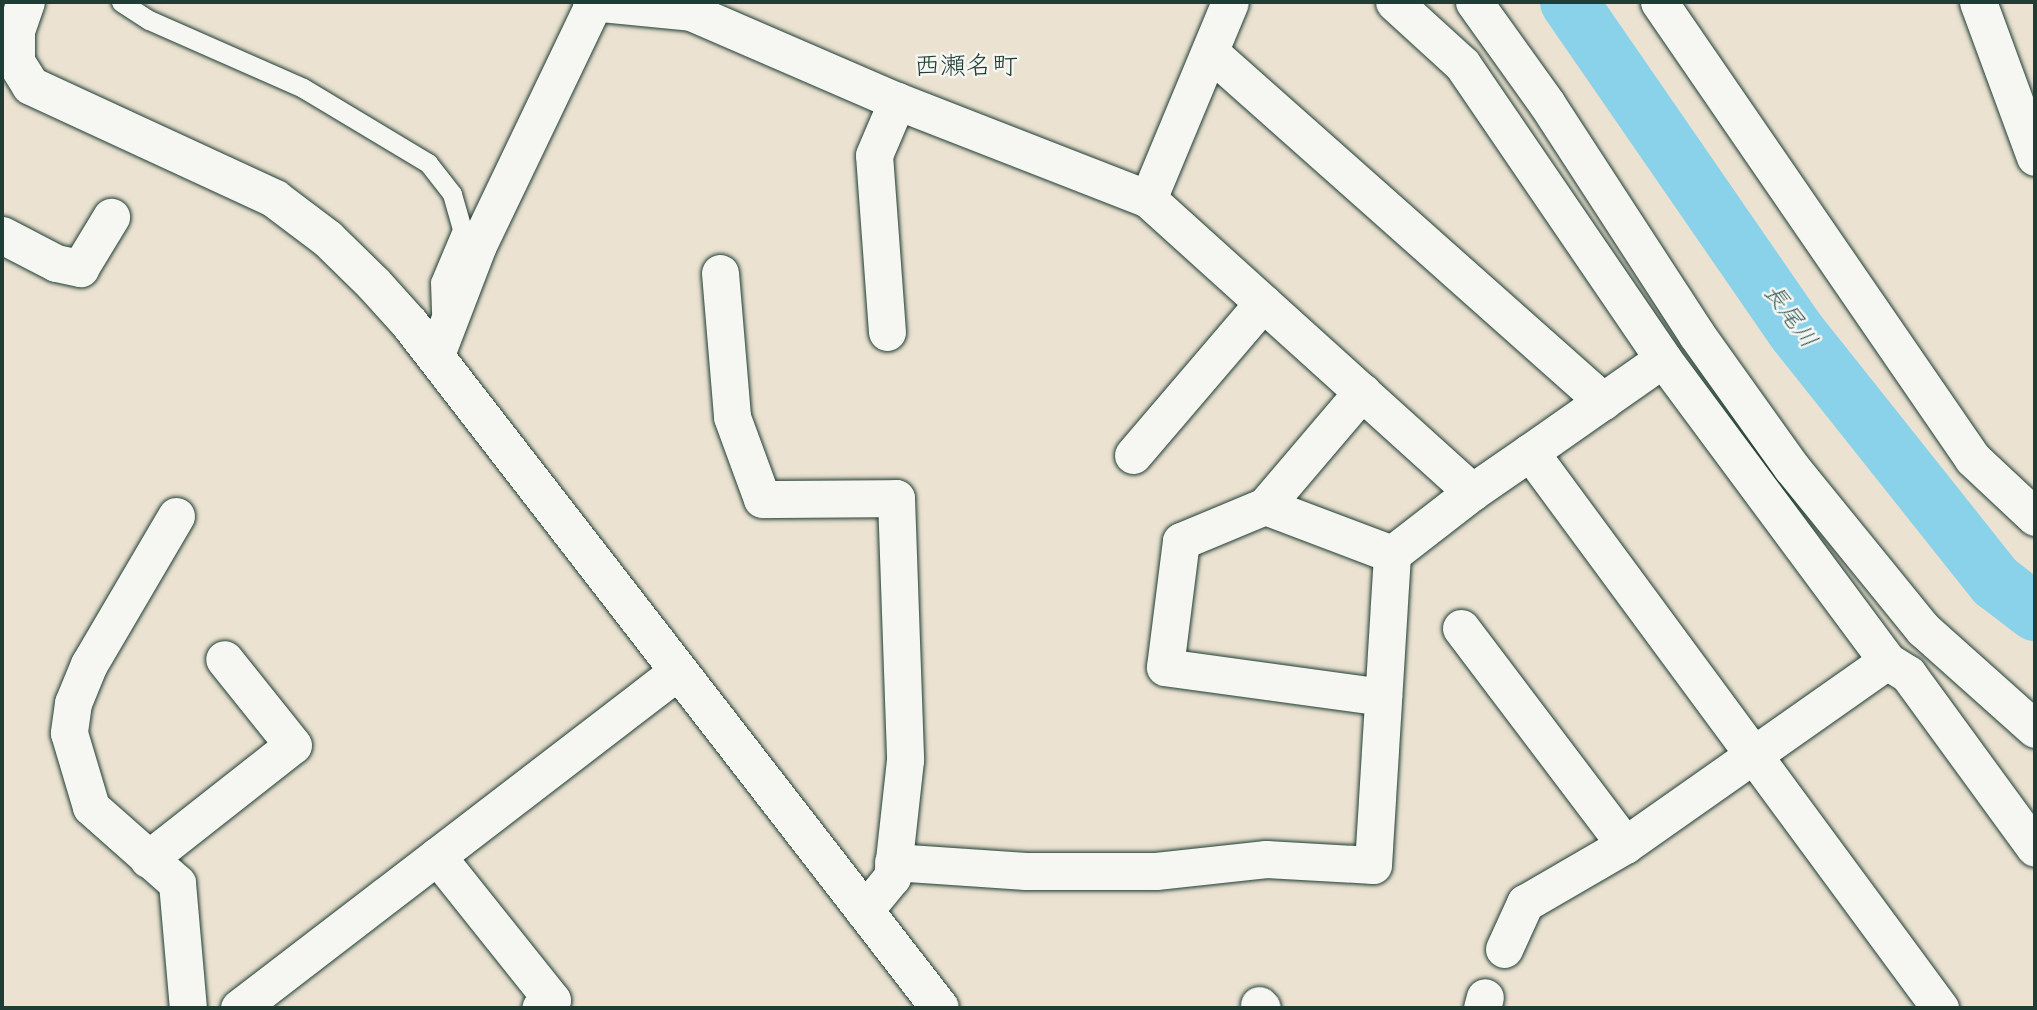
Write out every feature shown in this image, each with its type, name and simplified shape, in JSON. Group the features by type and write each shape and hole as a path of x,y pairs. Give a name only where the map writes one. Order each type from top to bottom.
{"street":[{"path":"26,2 16,31 9,68 31,86 275,199 328,239 439,347 678,671 940,1008"},
{"path":"439,347 478,245 593,2 693,7 897,101 1148,199 1472,492"},
{"path":"1148,199 1230,2"},
{"path":"1394,2 1462,64 1663,359 1887,661 1908,674 2035,848"},
{"path":"1474,2 1547,104 1697,335 1792,468 1923,629 2035,729"},
{"path":"1659,2 1973,459 2035,517"},
{"path":"1978,2 2032,144"},
{"path":"1210,52 1603,401"},
{"path":"887,332 874,155 897,101"},
{"path":"2,235 56,263 80,268 111,217"},
{"path":"720,273 732,417 762,499 896,498 905,760 892,877 864,911"},
{"path":"1133,455 1263,303"},
{"path":"893,862 1026,871 1156,871 1266,859 1373,865 1392,554 1472,492 1663,359"},
{"path":"1362,392 1265,506 1181,541 1165,667 1383,697"},
{"path":"1530,452 1940,1008"},
{"path":"1265,506 1392,554"},
{"path":"176,516 89,664 72,703 69,733 91,807 177,883 188,1008"},
{"path":"1461,628 1625,845"},
{"path":"148,859 293,745 225,659"},
{"path":"1504,949 1525,903 1625,845 1887,661"},
{"path":"239,1008 678,671"},
{"path":"437,856 552,1000 540,1008"}],"lane":[{"path":"121,2 149,20 303,88 428,163 452,194 461,230 440,282 439,347"}],"waterway":[{"name":"長尾川","path":"1569,2 1796,331 1996,582 2035,612"}],"district":[{"name":"西瀬名町","path":"966,70"}]}
